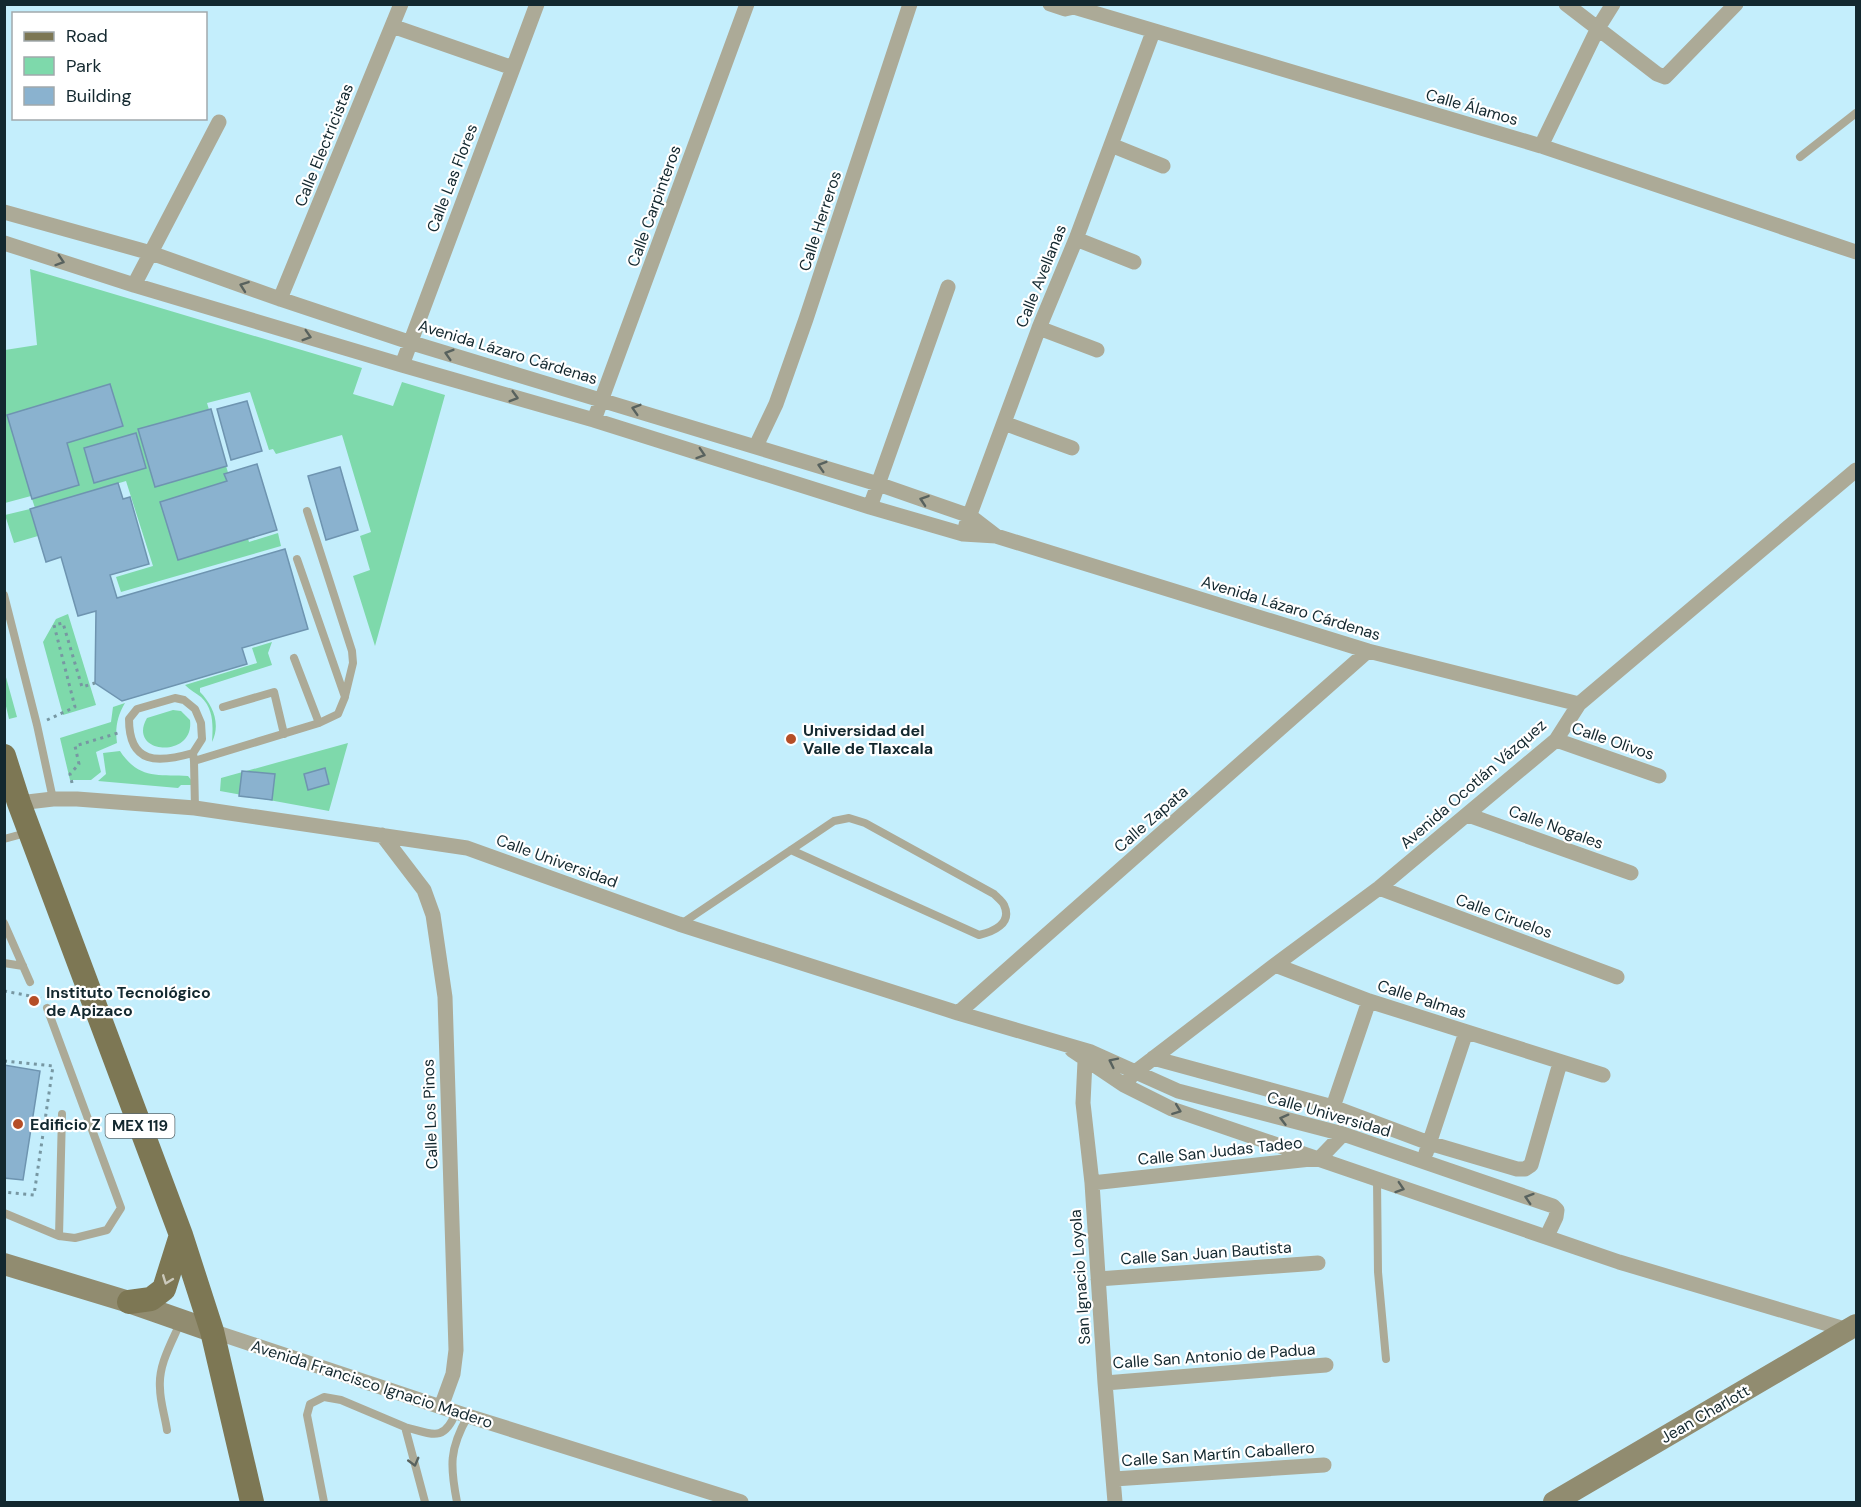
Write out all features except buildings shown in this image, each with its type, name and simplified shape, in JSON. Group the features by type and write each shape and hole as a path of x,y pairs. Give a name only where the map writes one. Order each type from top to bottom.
{"main road":[{"name":"MEX 119","path":"4,756 19,803 181,1235 212,1331 252,1503"},
{"path":"129,1302 151,1299 164,1289 181,1235"}],"street":[{"name":"Calle Electricistas","path":"280,299 401,4"},
{"name":"Calle Las Flores","path":"402,365 537,4"},
{"name":"Calle Carpinteros","path":"594,420 747,4"},
{"name":"Calle Herreros","path":"756,446 776,404 806,320 910,4"},
{"name":"Calle Álamos","path":"1050,4 1065,9 1073,6 1153,32 1541,146 1857,252"},
{"path":"1566,4 1657,74 1665,77 1736,4"},
{"path":"1541,146 1612,4"},
{"path":"392,26 513,68"},
{"name":"Calle Avellanas","path":"963,534 1039,328 1076,239 1153,32"},
{"path":"134,285 219,122"},
{"path":"1111,145 1163,166"},
{"name":"Avenida Lázaro Cárdenas","path":"4,212 150,253 409,342 878,484 970,516 996,536"},
{"path":"1076,239 1134,262"},
{"name":"Avenida Lázaro Cárdenas","path":"4,243 134,285 594,420 870,507 963,534 996,536 1368,651 1579,704"},
{"path":"870,507 948,287"},
{"path":"1039,328 1097,350"},
{"path":"1004,423 1072,448"},
{"name":"Avenida Ocotlán Vázquez","path":"1129,1079 1153,1058 1379,888 1468,815 1556,740 1579,704 1857,470"},
{"name":"Calle Zapata","path":"958,1014 1368,651"},
{"name":"Calle Olivos","path":"1556,740 1659,776"},
{"name":"Calle Universidad","path":"19,803 77,799 195,808 467,848 679,924 958,1014 1065,1045 1129,1079 1172,1108 1320,1158 1377,1180 1548,1236 1619,1262 1852,1327"},
{"name":"Calle Nogales","path":"1468,815 1631,873"},
{"name":"Calle Los Pinos","path":"382,834 424,890 433,915 445,997 456,1350 453,1374 441,1407"},
{"name":"Calle Ciruelos","path":"1379,888 1617,977"},
{"name":"Calle Palmas","path":"1275,965 1369,1001 1604,1075"},
{"path":"1333,1107 1369,1001"},
{"path":"1423,1162 1466,1032"},
{"name":"San Ignacio Loyola","path":"1088,1056 1083,1102 1092,1183 1104,1383 1115,1503"},
{"path":"1153,1058 1333,1107 1429,1143 1517,1170 1531,1165 1560,1063"},
{"name":"Calle Universidad","path":"1129,1079 1343,1134 1553,1206 1557,1210 1556,1217 1548,1236"},
{"name":"Calle San Judas Tadeo","path":"1092,1183 1320,1158 1343,1134"},
{"name":"Calle San Juan Bautista","path":"1098,1279 1318,1263"},
{"name":"Avenida Francisco Ignacio Madero","path":"4,1264 129,1302 462,1414 741,1503"},
{"name":"Jean Charlott","path":"1554,1503 1852,1327"},
{"name":"Calle San Antonio de Padua","path":"1104,1383 1326,1365"},
{"name":"Calle San Martín Caballero","path":"1114,1479 1324,1465"}],"lane":[{"path":"1800,157 1857,113"},
{"path":"195,808 194,757 202,739 201,723 195,709 184,700 175,698 137,709 129,719 132,743 140,753 152,759 167,760 194,757 319,723 338,714 345,697 353,663 352,651 307,511"},
{"path":"297,559 345,697"},
{"path":"4,595 38,725 53,799"},
{"path":"294,658 319,723"},
{"path":"224,707 274,692 284,734"},
{"path":"679,924 834,821 849,818 865,823 994,894 1004,905 1003,923 995,931 979,936 791,850"},
{"path":"4,839 30,832"},
{"path":"4,923 30,982"},
{"path":"4,963 24,966"},
{"path":"4,1213 59,1236 75,1238 107,1230 121,1208 47,1008"},
{"path":"59,1236 62,1114"},
{"path":"1377,1180 1378,1272 1386,1359"},
{"path":"167,1430 160,1376 182,1320"},
{"path":"324,1503 307,1415 310,1404 324,1397 341,1400 405,1427 435,1435 442,1434 462,1414"},
{"path":"457,1503 451,1462 462,1414"},
{"path":"405,1427 425,1503"}],"path":[{"path":"38,725 75,707 54,625 63,623 82,687 94,683"},
{"path":"77,799 69,774 79,764 75,746 129,730"},
{"path":"4,991 44,998"},
{"path":"4,1061 52,1066 34,1195 4,1192"}],"green space":[{"path":"30,269 362,368 353,394 393,406 402,382 445,395 375,646 353,576 370,570 360,536 371,532 342,435 276,454 273,449 269,450 250,392 207,403 249,542 278,533 281,546 121,592 116,577 153,566 126,481 35,508 31,496 5,503 5,350 37,345"},
{"path":"30,509 38,536 14,543 5,515"},
{"path":"68,614 96,705 63,715 43,642 56,619"},
{"path":"272,642 268,653 272,665 200,688 200,692 212,709 216,722 212,742 212,724 208,707 201,697 185,685 257,663 252,648"},
{"path":"4,670 17,717 9,719 5,702"},
{"path":"125,703 117,723 117,743 96,752 101,772 91,780 70,780 60,738 111,722 113,707"},
{"path":"173,710 181,711 190,720 189,733 182,742 173,746 162,748 153,745 146,739 143,730 147,718"},
{"path":"348,743 329,811 220,791 221,778"},
{"path":"120,751 134,767 142,771 158,775 188,776 192,785 181,785 178,788 98,781 106,774 103,753"}],"place":[{"name":"Universidad del Valle de Tlaxcala","path":"791,739"},
{"name":"Instituto Tecnológico de Apizaco","path":"34,1001"},
{"name":"Edificio Z","path":"18,1124"}]}
